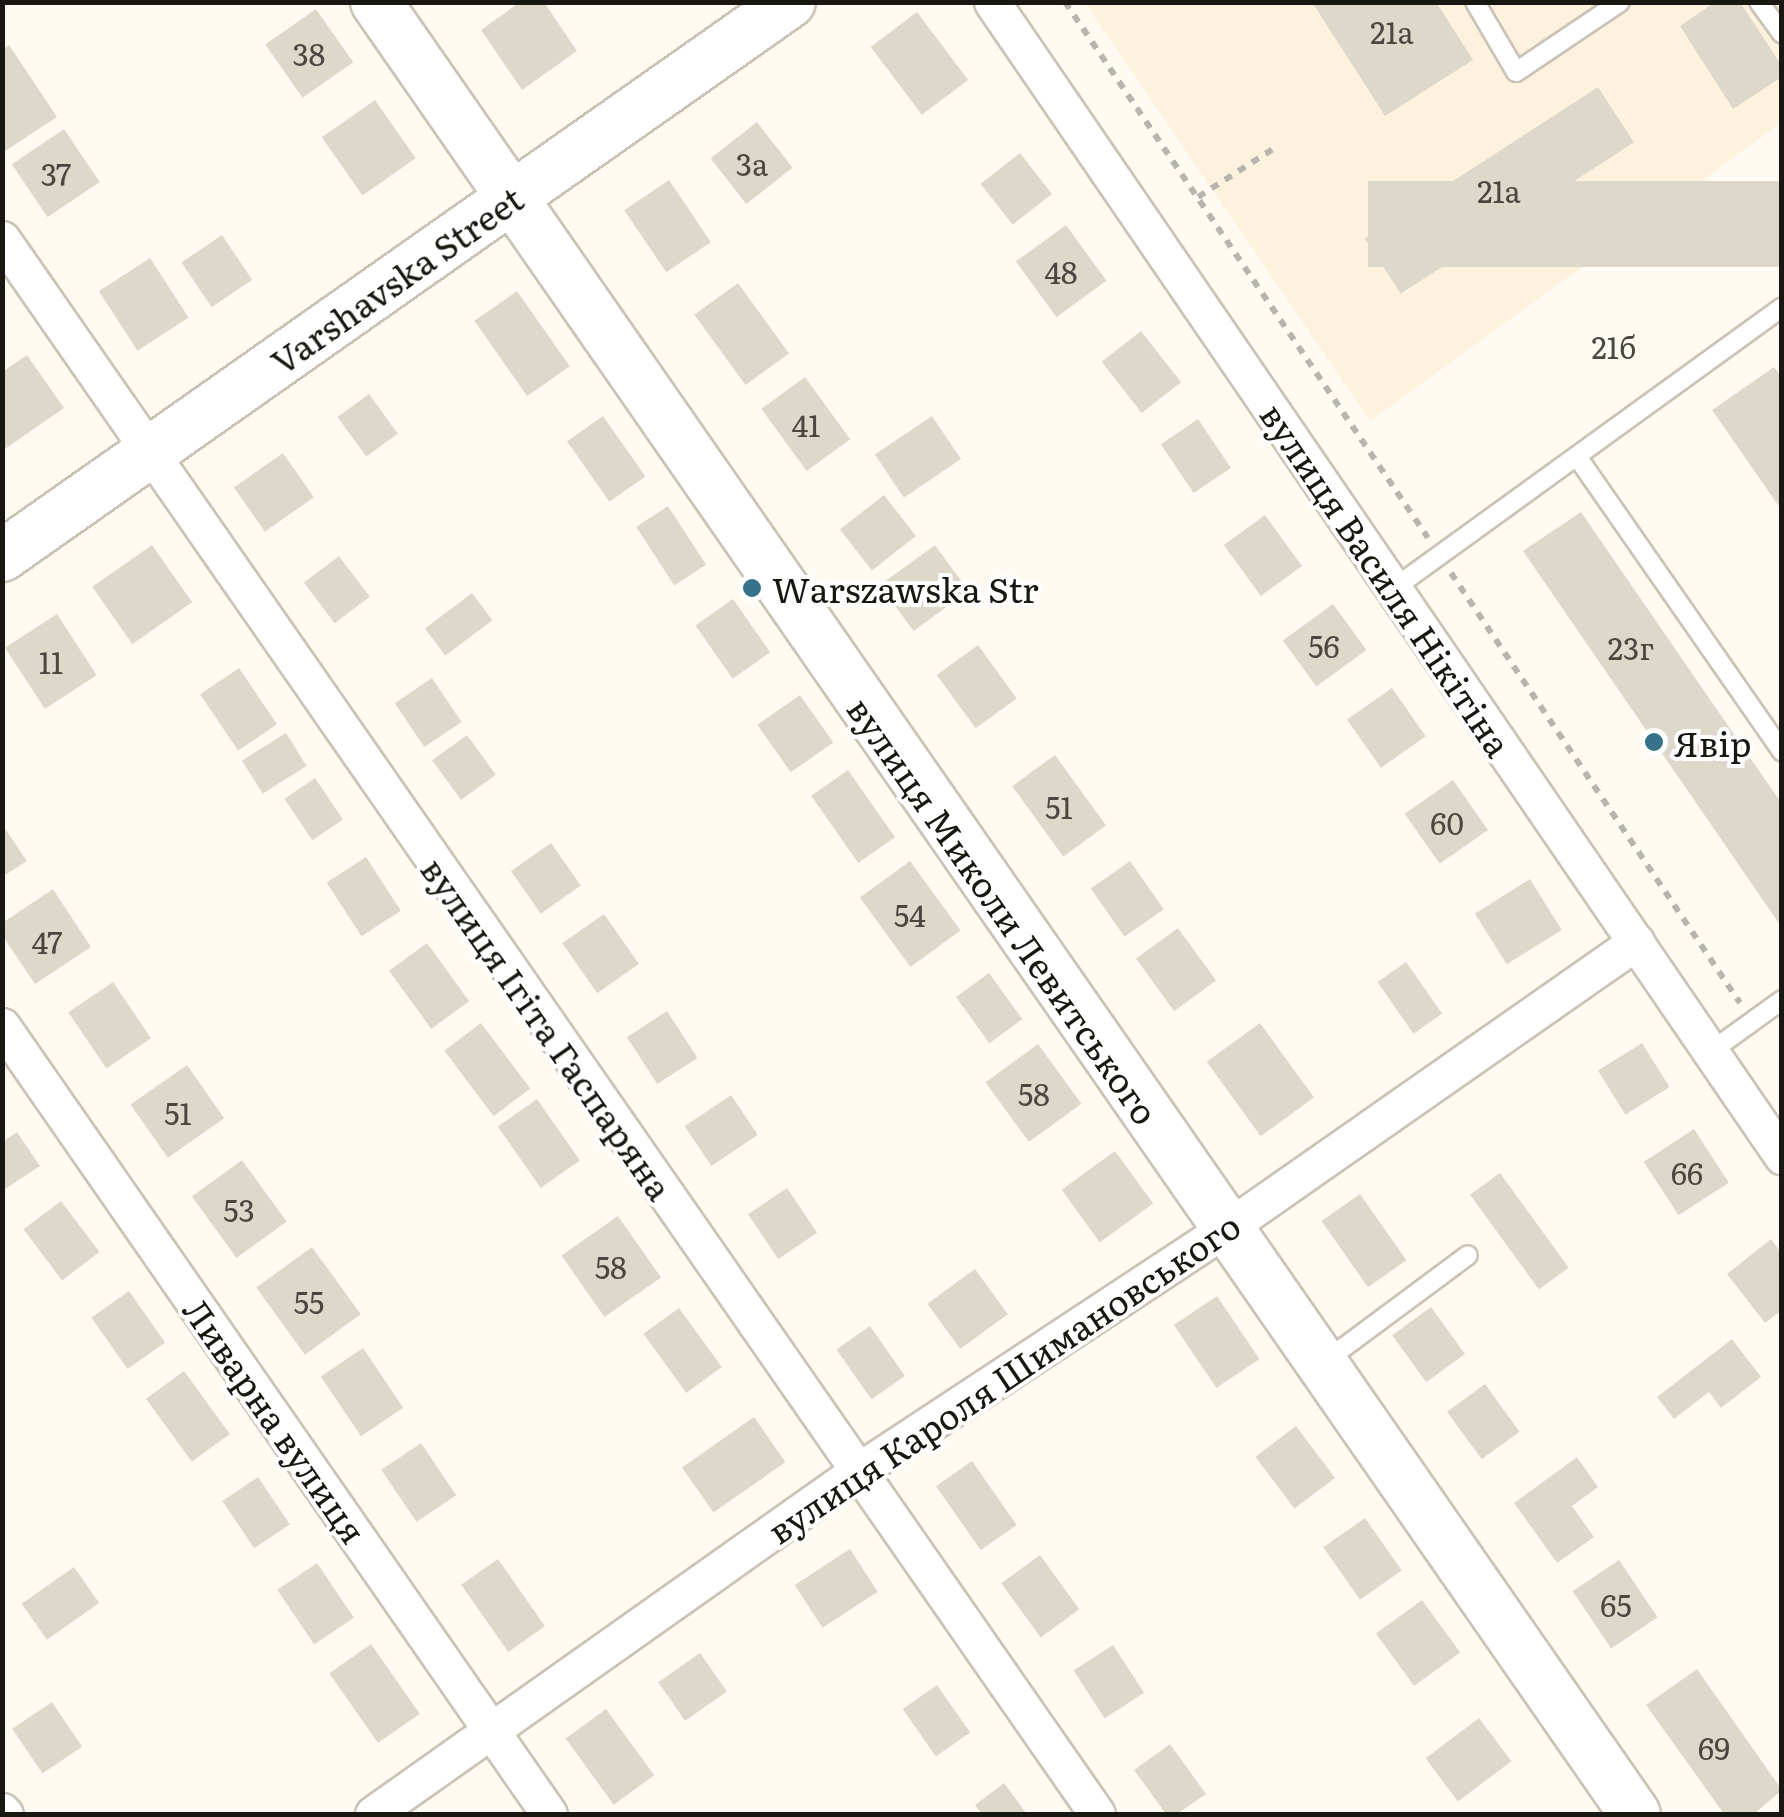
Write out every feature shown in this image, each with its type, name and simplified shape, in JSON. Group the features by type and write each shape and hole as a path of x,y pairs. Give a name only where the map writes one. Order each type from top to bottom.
{"main road":[{"name":"вулиця Миколи Левитського","path":"376,2 1224,1230 1635,1814"},
{"name":"Varshavska Street","path":"2,556 790,2"}],"street":[{"name":"вулиця Василя Нікітіна","path":"992,2 1782,1156"},
{"name":"вулиця Ігіта Гаспаряна","path":"2,239 855,1473 1096,1814"},
{"name":"вулиця Кароля Шимановського","path":"373,1814 855,1473 1224,1230 1636,942"},
{"name":"Ливарна вулиця","path":"2,1026 549,1814"}],"lane":[{"path":"1474,2 1516,72 1620,2"},
{"path":"1759,2 1782,34"},
{"path":"1394,589 1778,317"},
{"path":"1578,458 1782,752"},
{"path":"1710,1052 1782,1000"},
{"path":"1319,1365 1468,1255"}],"path":[{"path":"1065,2 1752,1020"},
{"path":"1198,197 1273,149"}],"shaded area":[{"path":"1085,3 1781,3 1781,123 1370,421"}],"building":[{"path":"520,2 544,2 577,51 522,90 481,30"},
{"path":"1312,2 1436,2 1473,60 1385,116"},
{"path":"1715,2 1740,2 1782,66 1782,77 1733,109 1680,26"},
{"path":"316,9 353,62 302,98 265,45"},
{"path":"917,12 968,80 922,115 871,47"},
{"path":"9,45 57,117 2,153 2,50"},
{"path":"1598,87 1634,142 1401,294 1365,238"},
{"path":"375,100 416,158 362,195 322,137"},
{"path":"757,122 793,168 746,204 711,158"},
{"path":"64,129 100,182 48,217 12,164"},
{"path":"1020,153 1052,194 1013,225 981,184"},
{"path":"669,180 711,242 666,272 624,210"},
{"path":"1368,181 1782,181 1782,267 1368,267"},
{"path":"1066,225 1107,281 1056,317 1016,261"},
{"path":"222,235 252,280 212,307 181,262"},
{"path":"150,258 189,318 138,351 99,291"},
{"path":"738,283 789,353 745,385 694,315"},
{"path":"517,291 570,366 527,396 474,321"},
{"path":"1141,331 1181,382 1142,413 1102,362"},
{"path":"27,355 64,408 2,451 2,372"},
{"path":"1774,367 1782,377 1782,511 1712,410"},
{"path":"805,377 850,439 807,471 761,409"},
{"path":"369,394 398,434 366,457 337,417"},
{"path":"603,416 645,477 609,502 567,441"},
{"path":"932,416 961,459 904,498 875,455"},
{"path":"1198,419 1231,468 1194,493 1161,444"},
{"path":"283,453 314,497 265,532 234,487"},
{"path":"884,495 916,536 872,570 840,529"},
{"path":"668,506 706,565 674,585 636,527"},
{"path":"1581,512 1782,804 1782,928 1523,551"},
{"path":"1265,515 1302,566 1261,596 1224,545"},
{"path":"152,545 192,602 132,644 92,587"},
{"path":"935,545 969,591 913,631 880,585"},
{"path":"339,556 370,597 335,623 304,582"},
{"path":"472,593 492,620 445,656 425,629"},
{"path":"733,599 770,652 733,679 695,625"},
{"path":"1333,604 1367,650 1316,687 1283,640"},
{"path":"57,614 97,675 45,709 5,648"},
{"path":"978,645 1017,698 976,728 937,675"},
{"path":"239,668 277,724 238,751 200,694"},
{"path":"432,678 462,722 424,747 395,703"},
{"path":"1392,688 1426,736 1381,768 1347,720"},
{"path":"800,695 833,743 791,772 757,725"},
{"path":"286,733 307,766 263,794 242,761"},
{"path":"467,735 496,775 461,800 432,760"},
{"path":"1055,755 1106,825 1063,857 1012,786"},
{"path":"848,770 895,837 858,863 811,796"},
{"path":"315,778 343,819 312,840 284,799"},
{"path":"1453,780 1488,830 1440,864 1405,814"},
{"path":"2,824 27,861 2,877"},
{"path":"551,843 581,886 541,914 511,871"},
{"path":"366,857 401,911 361,936 327,883"},
{"path":"910,861 961,931 910,967 860,897"},
{"path":"1130,861 1164,909 1125,937 1091,889"},
{"path":"1530,879 1562,930 1507,964 1475,913"},
{"path":"53,889 91,947 35,984 2,935 2,923"},
{"path":"604,914 639,964 597,993 562,943"},
{"path":"1178,928 1216,981 1174,1011 1136,959"},
{"path":"427,943 469,1001 431,1029 389,971"},
{"path":"1406,962 1442,1014 1413,1034 1377,982"},
{"path":"989,973 1023,1019 989,1043 956,997"},
{"path":"113,982 151,1038 106,1069 68,1012"},
{"path":"667,1011 697,1058 657,1084 627,1037"},
{"path":"481,1023 530,1088 494,1116 444,1051"},
{"path":"1260,1023 1314,1097 1261,1136 1207,1062"},
{"path":"1642,1043 1670,1087 1625,1115 1598,1071"},
{"path":"1038,1044 1081,1104 1029,1142 985,1082"},
{"path":"187,1065 224,1118 168,1158 130,1105"},
{"path":"731,1095 758,1135 711,1166 685,1126"},
{"path":"537,1099 580,1160 541,1188 498,1127"},
{"path":"1694,1129 1729,1183 1679,1215 1644,1162"},
{"path":"17,1132 40,1166 2,1191 2,1142"},
{"path":"1115,1151 1153,1204 1100,1242 1062,1190"},
{"path":"242,1160 287,1221 237,1258 192,1196"},
{"path":"1500,1173 1569,1268 1539,1289 1470,1195"},
{"path":"787,1188 817,1233 778,1259 748,1214"},
{"path":"1360,1194 1406,1260 1368,1287 1321,1221"},
{"path":"61,1201 100,1252 62,1280 23,1229"},
{"path":"618,1216 661,1277 604,1317 561,1256"},
{"path":"1771,1239 1782,1254 1782,1310 1765,1323 1727,1274"},
{"path":"312,1247 361,1314 305,1355 256,1288"},
{"path":"975,1269 1008,1314 960,1349 927,1304"},
{"path":"129,1291 165,1343 127,1369 91,1317"},
{"path":"1217,1296 1259,1359 1216,1388 1174,1325"},
{"path":"1431,1307 1465,1354 1426,1382 1392,1335"},
{"path":"679,1308 722,1367 686,1393 643,1334"},
{"path":"870,1326 905,1376 871,1399 836,1350"},
{"path":"1732,1339 1761,1377 1721,1408 1709,1392 1674,1419 1657,1397"},
{"path":"363,1348 403,1408 361,1436 321,1377"},
{"path":"184,1371 230,1434 192,1462 146,1399"},
{"path":"1485,1384 1520,1432 1482,1459 1447,1412"},
{"path":"754,1417 786,1462 713,1513 682,1467"},
{"path":"1296,1426 1335,1478 1294,1509 1255,1457"},
{"path":"421,1443 456,1495 416,1522 381,1470"},
{"path":"1577,1457 1598,1487 1572,1506 1594,1537 1557,1563 1514,1503"},
{"path":"972,1461 1017,1525 981,1550 936,1486"},
{"path":"258,1477 290,1524 254,1548 222,1501"},
{"path":"1365,1518 1402,1570 1360,1600 1323,1547"},
{"path":"850,1549 878,1592 822,1628 795,1585"},
{"path":"1040,1555 1079,1609 1041,1637 1001,1583"},
{"path":"498,1559 545,1626 508,1652 461,1585"},
{"path":"1619,1560 1658,1617 1611,1649 1573,1591"},
{"path":"317,1563 354,1618 314,1645 277,1590"},
{"path":"74,1567 99,1603 47,1640 22,1604"},
{"path":"1422,1600 1460,1653 1414,1686 1376,1634"},
{"path":"371,1644 420,1714 378,1743 329,1673"},
{"path":"1113,1645 1144,1693 1105,1718 1074,1671"},
{"path":"700,1653 727,1692 685,1721 658,1682"},
{"path":"1697,1669 1782,1790 1754,1814 1724,1814 1646,1705"},
{"path":"937,1685 970,1733 936,1757 903,1709"},
{"path":"52,1702 82,1747 42,1774 12,1729"},
{"path":"606,1709 654,1775 614,1805 566,1738"},
{"path":"1479,1718 1511,1761 1458,1801 1425,1758"},
{"path":"1170,1744 1206,1794 1177,1814 1166,1814 1134,1770"},
{"path":"1004,1783 1027,1814 982,1814 975,1805"}],"place":[{"name":"Warszawska Str","path":"752,588"},
{"name":"Явір","path":"1654,742"}]}
